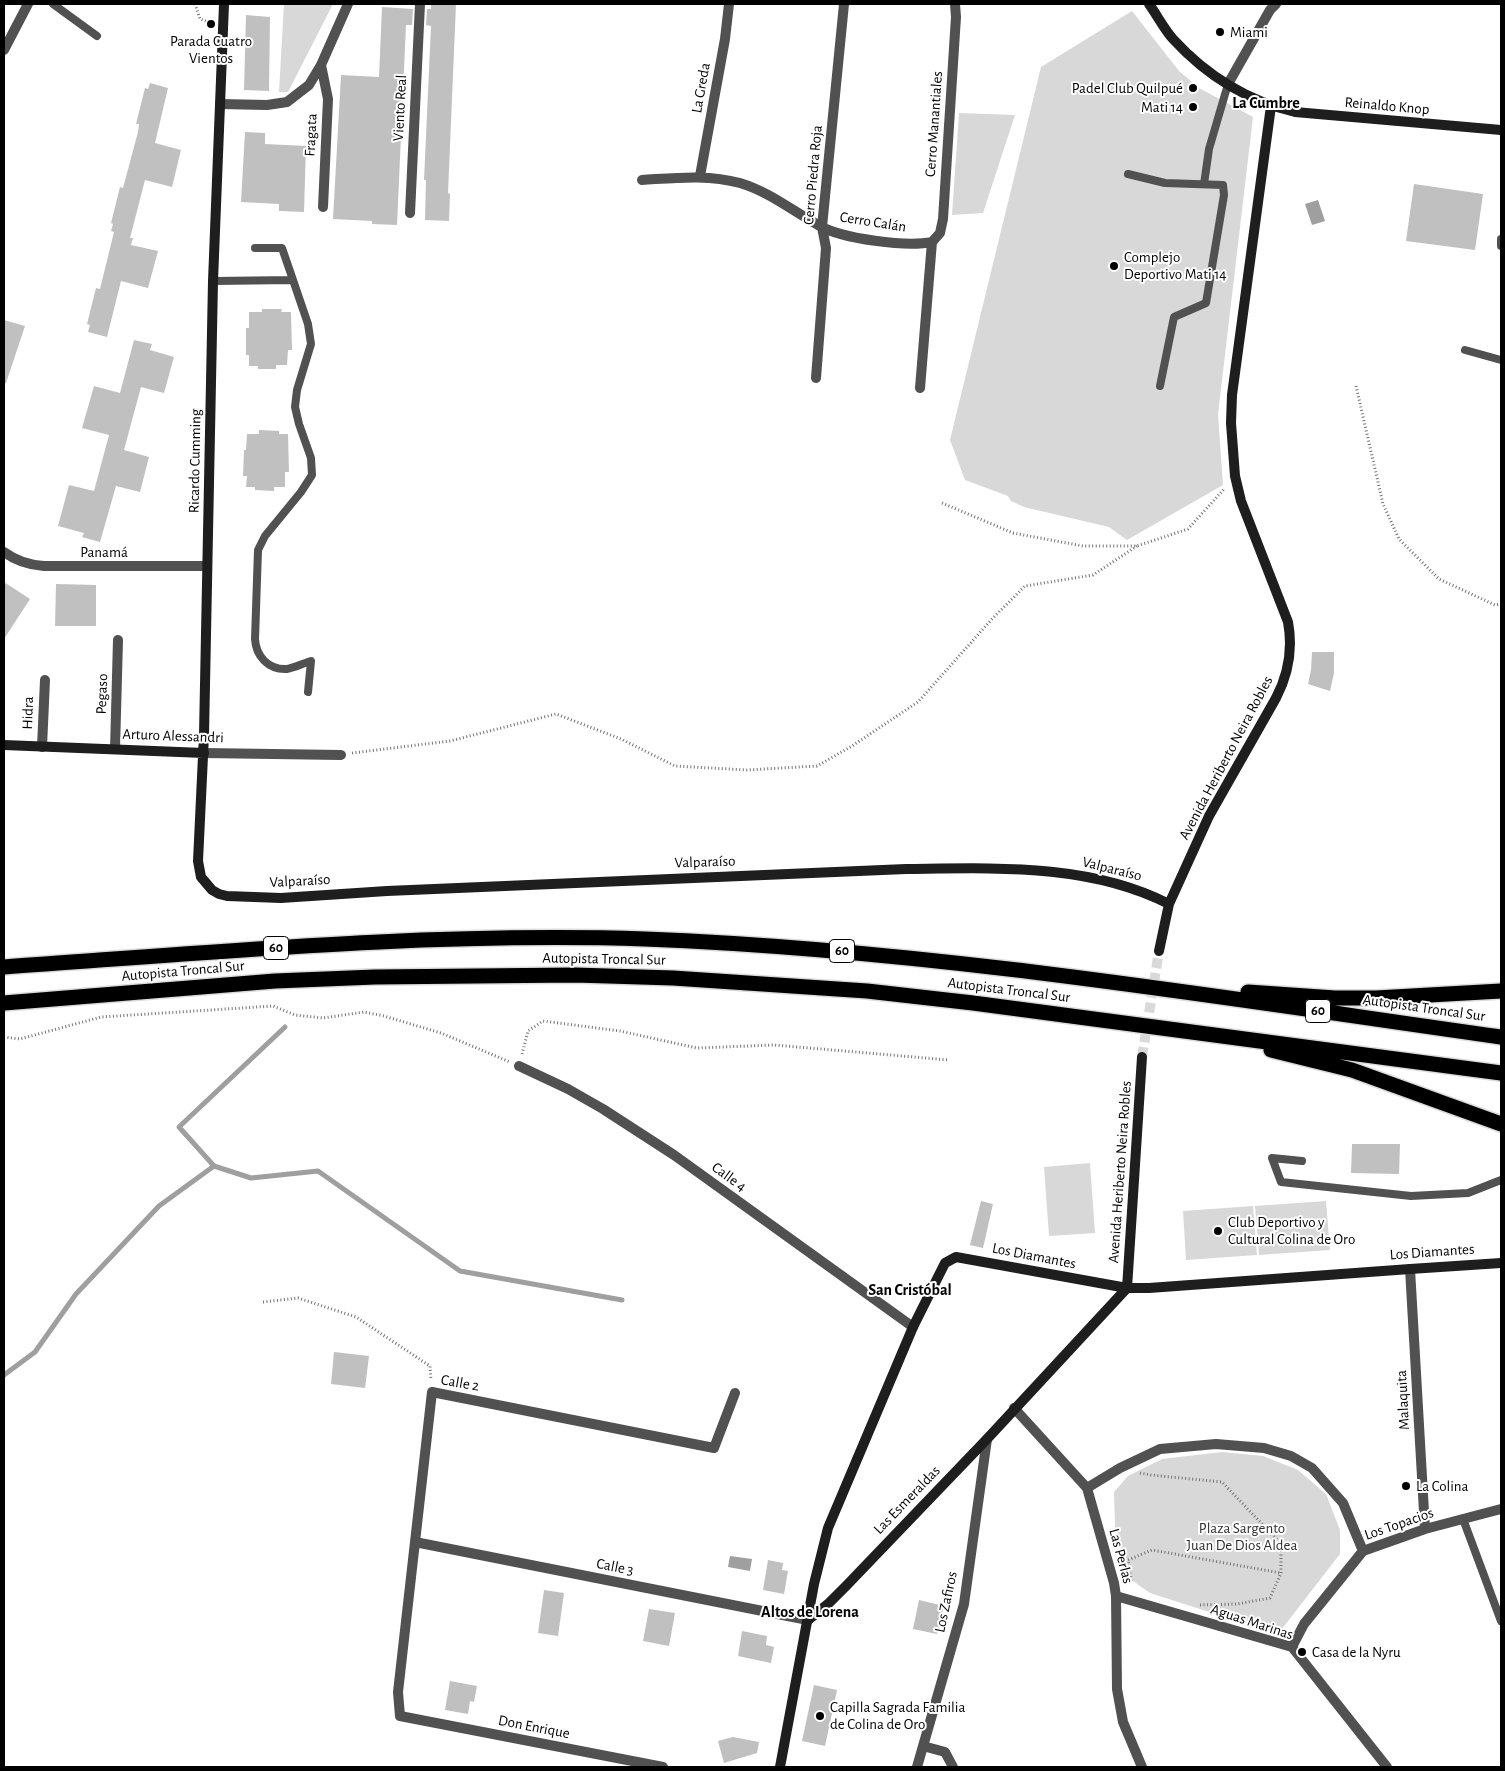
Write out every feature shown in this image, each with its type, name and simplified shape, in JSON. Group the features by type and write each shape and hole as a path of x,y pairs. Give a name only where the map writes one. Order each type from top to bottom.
{"highway":[{"name":"Autopista Troncal Sur","path":"4,967 367,942 549,938 642,939 828,950 921,959 1134,985 1501,1037"},
{"name":"Autopista Troncal Sur","path":"4,1003 274,981 466,975 575,975 741,982 867,991 1202,1032 1501,1073"},
{"name":"Autopista Troncal Sur","path":"1134,985 1343,998 1501,991"},
{"name":"Autopista Troncal Sur","path":"1202,1032 1352,1070 1501,1124"}],"main road":[{"name":"Ricardo Cumming","path":"224,4 214,281 204,753 199,869 202,877 212,890 219,894 236,897"},
{"name":"Reinaldo Knop","path":"1149,4 1172,38 1197,62 1228,84 1271,106 1295,112 1501,130"},
{"name":"Avenida Heriberto Neira Robles","path":"1160,951 1169,904 1209,816 1282,687 1289,664 1290,636 1288,622 1242,501 1235,476 1231,423 1232,395 1271,106"},
{"name":"Arturo Alessandri","path":"4,745 204,753"},
{"name":"Valparaíso","path":"236,897 281,898 427,889 906,869 987,868 1040,870 1087,878 1126,886 1152,895 1169,904"},
{"name":"Avenida Heriberto Neira Robles","path":"1127,1288 1142,1057"},
{"name":"Los Diamantes","path":"808,1620 821,1553 828,1528 913,1327 945,1263 956,1256 1030,1269 1108,1286 1127,1288 1501,1263"},
{"name":"Las Esmeraldas","path":"808,1620 828,1604 987,1439 1127,1288"},
{"path":"780,1767 808,1620"}],"street":[{"path":"4,50 28,4"},
{"path":"220,104 267,105 287,102 310,85 348,4"},
{"name":"Viento Real","path":"410,214 420,4"},
{"name":"La Greda","path":"700,176 725,40 729,4"},
{"name":"Cerro Piedra Roja","path":"816,378 826,248 822,227 844,4"},
{"name":"Cerro Manantiales","path":"932,242 940,233 943,220 956,17 955,4"},
{"path":"1228,84 1270,10 1276,4"},
{"name":"Fragata","path":"321,65 328,100 323,207"},
{"name":"Cerro Calán","path":"642,180 700,176 739,183 761,191 822,227 845,236 919,245 932,242"},
{"path":"920,388 932,242"},
{"name":"Panamá","path":"4,552 16,560 44,566 208,566"},
{"name":"Pegaso","path":"115,750 118,640"},
{"name":"Hidra","path":"42,747 45,680"},
{"name":"Arturo Alessandri","path":"204,753 341,755"},
{"name":"Calle 4","path":"519,1066 568,1089 666,1150 913,1327"},
{"name":"Malaquita","path":"1410,1268 1425,1529"},
{"name":"Calle 2","path":"400,1716 398,1692 432,1392 714,1448 735,1393"},
{"name":"Las Perlas","path":"1014,1408 1087,1488 1114,1583 1116,1596 1117,1689 1123,1722 1142,1767"},
{"name":"Los Zafiros","path":"917,1767 964,1604 987,1439"},
{"path":"1087,1488 1120,1468 1160,1448 1216,1444 1264,1448 1291,1456 1312,1468 1343,1502 1363,1551"},
{"name":"Los Topacios","path":"1292,1647 1304,1624 1363,1551 1425,1529 1501,1508"},
{"name":"Calle 3","path":"415,1542 808,1620"},
{"name":"Aguas Marinas","path":"1116,1596 1292,1647 1387,1767"},
{"name":"Don Enrique","path":"400,1716 663,1767"},
{"path":"923,1746 945,1752 952,1767"}],"lane":[{"path":"52,4 97,36"},
{"path":"1204,184 1209,149 1228,84"},
{"path":"1128,174 1165,184 1223,185 1224,195 1206,303 1174,317 1160,386"},
{"path":"1501,240 1501,246"},
{"path":"256,248 282,248 308,324 311,344 297,390 295,407 311,458 312,475 301,492 265,536 258,550 256,649 261,659 272,666 287,669 311,661 308,692"},
{"path":"214,281 293,280"},
{"path":"1465,350 1501,360"},
{"path":"1302,1161 1272,1158 1281,1182 1402,1195 1468,1193 1501,1180"},
{"path":"1463,1519 1501,1621"}],"path":[{"path":"195,4 200,19 223,28"},
{"path":"1356,386 1383,504 1399,539 1439,579 1495,605 1501,604"},
{"path":"341,755 450,741 556,714 621,739 675,766 747,770 818,766 918,702 992,619 1025,586 1093,575 1137,546 1188,528 1207,510 1235,476"},
{"path":"942,503 1013,533 1083,546 1137,546"},
{"path":"4,1037 20,1039 101,1017 273,1006 295,1015 323,1018 364,1012 384,1016 441,1033 519,1066 528,1031 543,1021 620,1031 697,1048 774,1045 949,1060"},
{"path":"263,1302 298,1298 356,1317 430,1366 432,1392"},
{"path":"1120,1468 1150,1475 1222,1482 1281,1544 1281,1573 1270,1598 1237,1604 1194,1605"},
{"path":"1114,1583 1131,1580 1128,1560 1152,1550 1281,1573"}],"green space":[{"path":"284,4 333,4 288,92 279,92"},
{"name":"Complejo Deportivo Mati 14","path":"1132,11 1179,71 1199,88 1253,117 1218,414 1223,485 1127,540 1109,527 1024,507 1011,501 1008,496 965,480 950,440 1041,67"},
{"path":"959,113 1015,115 983,213 952,215"},
{"path":"1090,1163 1095,1233 1049,1236 1044,1167"},
{"path":"1326,1201 1330,1250 1259,1255 1255,1206"},
{"path":"1253,1206 1257,1255 1186,1260 1183,1211"},
{"name":"Plaza Sargento Juan De Dios Aldea","path":"1222,1452 1263,1456 1298,1470 1326,1494 1340,1530 1340,1554 1278,1634 1150,1593 1130,1579 1115,1526 1114,1492 1128,1476 1162,1459"}],"shaded area":[{"path":"1318,200 1325,221 1312,225 1305,204"},
{"path":"730,1556 752,1559 750,1571 728,1567"}],"building":[{"path":"431,4 456,4 448,193 450,194 449,221 425,220 426,180 424,180 431,26 426,25 427,9 431,9"},
{"path":"382,7 413,9 412,25 406,25 397,225 372,224 372,221 333,219 341,75 379,77"},
{"path":"246,15 270,17 269,91 244,90"},
{"path":"150,83 168,88 155,143 181,150 172,187 145,180 130,238 133,238 131,245 158,251 148,288 121,281 107,337 88,332 90,325 87,324 96,288 100,289 114,232 111,231 113,224 111,223 120,187 123,188 138,132 139,124 136,124 145,88 148,89"},
{"path":"245,132 265,133 265,144 306,146 304,212 279,211 279,204 241,202"},
{"path":"1414,184 1483,194 1475,250 1406,241"},
{"path":"262,309 282,309 281,312 291,312 292,350 288,350 287,365 276,365 276,369 258,369 258,366 249,366 249,355 246,355 246,328 249,328 249,312 262,312"},
{"path":"4,320 25,326 6,383 4,383"},
{"path":"134,340 152,344 150,350 174,357 164,393 141,387 124,450 149,457 140,492 116,486 100,542 82,537 84,533 58,526 69,485 94,491 109,435 82,428 94,386 120,393"},
{"path":"259,430 279,431 279,434 288,434 289,472 285,472 285,487 274,487 274,491 255,490 255,487 246,487 247,476 243,476 247,434 259,434"},
{"path":"4,582 30,599 4,639"},
{"path":"56,584 96,585 96,626 55,626"},
{"path":"1312,652 1334,652 1334,673 1330,691 1308,684"},
{"path":"1352,1144 1400,1144 1399,1174 1351,1173"},
{"path":"981,1201 993,1204 983,1248 970,1245"},
{"path":"334,1352 369,1356 365,1388 331,1384"},
{"path":"768,1560 783,1563 782,1570 788,1571 784,1594 763,1590"},
{"path":"544,1590 564,1593 558,1636 538,1633"},
{"path":"919,1600 944,1606 937,1634 913,1629"},
{"path":"649,1609 675,1613 669,1646 643,1641"},
{"path":"742,1631 767,1636 766,1645 774,1647 771,1663 738,1656"},
{"path":"450,1681 477,1686 474,1702 470,1701 468,1714 445,1710"},
{"name":"Capilla Sagrada Familia de Colina de Oro","path":"814,1685 837,1690 825,1746 802,1741"},
{"path":"733,1737 759,1742 757,1753 724,1763 718,1741"}],"waterway":[{"path":"285,1027 179,1127 214,1166 251,1178 318,1171 460,1271 622,1300"},
{"path":"4,1375 35,1352 76,1294 159,1206 214,1166"}],"tunnel":[{"path":"1142,1057 1159,951"}],"place":[{"name":"Parada Cuatro Vientos","path":"211,24"},
{"name":"Miami","path":"1220,32"},
{"name":"Padel Club Quilpué","path":"1193,88"},
{"name":"Mati 14","path":"1193,107"},
{"name":"Complejo Deportivo Mati 14","path":"1114,266"},
{"name":"Club Deportivo y Cultural Colina de Oro","path":"1218,1231"},
{"name":"La Colina","path":"1406,1486"},
{"name":"Casa de la Nyru","path":"1302,1652"},
{"name":"Capilla Sagrada Familia de Colina de Oro","path":"820,1716"}],"district":[{"name":"La Cumbre","path":"1266,103"},
{"name":"San Cristóbal","path":"910,1290"},
{"name":"Altos de Lorena","path":"810,1612"}]}
